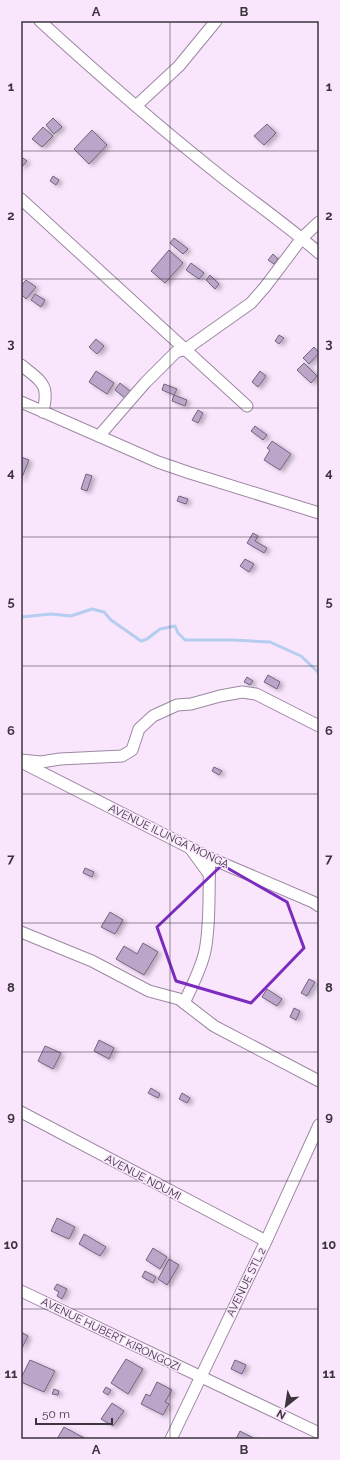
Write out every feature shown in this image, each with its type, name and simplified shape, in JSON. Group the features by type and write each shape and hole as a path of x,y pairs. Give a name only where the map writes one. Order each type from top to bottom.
{"street":[{"path":"40,21 106,82 223,178 302,238 319,253"},
{"path":"136,106 179,66 216,21"},
{"path":"21,198 247,406"},
{"path":"99,436 145,383 176,352 186,350 251,304 302,238 319,222"},
{"path":"21,365 39,380 46,392 43,412"},
{"path":"21,402 158,462 319,513"},
{"path":"21,761 41,762 60,759 122,756 132,750 139,729 153,716 177,705 191,704 242,692 256,694 319,726"},
{"name":"AVENUE ILUNGA MONGA","path":"21,761 210,858 313,902 319,906"},
{"path":"189,847 209,874"},
{"path":"184,1003 202,961 205,950 209,920 210,858"},
{"path":"21,932 92,961 149,991 179,999 214,1026 319,1081"},
{"name":"AVENUE NDUMI","path":"21,1112 266,1241"},
{"name":"AVENUE STL 2","path":"172,1439 319,1125"},
{"name":"AVENUE HUBERT KIRONGOZI","path":"21,1291 200,1378 319,1433"}],"highlighted area":[{"path":"222,865 287,902 304,948 251,1003 176,981 157,927"}],"building":[{"path":"53,118 62,127 54,134 46,125"},
{"path":"267,124 276,133 264,145 254,136"},
{"path":"43,127 53,136 42,147 32,139"},
{"path":"92,130 107,145 89,164 74,149"},
{"path":"23,158 27,161 21,168 21,160"},
{"path":"53,176 59,180 56,185 50,181"},
{"path":"174,238 188,249 183,254 170,243"},
{"path":"169,250 183,263 165,283 151,271"},
{"path":"273,254 278,259 274,264 268,260"},
{"path":"191,263 204,273 199,279 186,270"},
{"path":"210,275 219,284 215,289 206,280"},
{"path":"26,280 36,287 26,299 21,294 21,286"},
{"path":"35,294 45,300 41,307 31,300"},
{"path":"279,335 284,338 279,344 275,341"},
{"path":"96,339 104,346 97,354 89,347"},
{"path":"314,347 319,353 309,364 303,358"},
{"path":"304,363 317,376 311,383 297,370"},
{"path":"96,371 114,383 107,394 89,382"},
{"path":"260,371 266,376 258,387 252,382"},
{"path":"120,383 130,391 125,398 115,390"},
{"path":"164,384 177,389 174,395 162,390"},
{"path":"174,395 187,400 185,406 172,401"},
{"path":"198,410 203,413 198,423 192,420"},
{"path":"255,426 267,435 263,440 251,431"},
{"path":"272,441 291,454 280,470 264,460 270,450 267,448"},
{"path":"21,457 29,460 21,480"},
{"path":"86,474 92,476 87,491 81,489"},
{"path":"179,496 188,499 186,504 177,501"},
{"path":"253,533 258,536 255,541 267,548 264,553 247,543"},
{"path":"245,559 254,564 249,572 240,566"},
{"path":"268,675 280,682 277,689 264,682"},
{"path":"247,677 253,681 250,685 244,682"},
{"path":"214,767 222,771 219,775 212,771"},
{"path":"85,868 94,872 92,877 83,873"},
{"path":"110,912 123,920 115,934 101,927"},
{"path":"143,943 158,952 144,975 116,959 124,946 137,954"},
{"path":"309,979 315,982 307,996 301,993"},
{"path":"267,989 282,999 277,1006 262,997"},
{"path":"294,1008 300,1011 296,1020 290,1017"},
{"path":"99,1040 114,1048 109,1059 94,1051"},
{"path":"45,1046 61,1053 53,1069 38,1061"},
{"path":"151,1088 160,1094 158,1098 148,1093"},
{"path":"182,1093 190,1098 187,1103 179,1099"},
{"path":"57,1218 75,1227 69,1239 51,1231"},
{"path":"84,1234 106,1247 100,1256 79,1244"},
{"path":"153,1248 167,1257 160,1269 146,1260"},
{"path":"169,1259 179,1265 167,1285 158,1279"},
{"path":"145,1271 156,1277 153,1283 142,1277"},
{"path":"57,1284 67,1289 62,1299 57,1296 59,1292 54,1289"},
{"path":"21,1332 28,1336 21,1350"},
{"path":"126,1359 143,1369 128,1394 111,1383"},
{"path":"30,1360 55,1371 44,1392 21,1382 21,1378"},
{"path":"235,1360 246,1365 242,1374 231,1369"},
{"path":"157,1382 172,1390 165,1402 169,1404 163,1415 141,1404 146,1394 150,1396"},
{"path":"106,1387 111,1390 108,1395 103,1392"},
{"path":"54,1389 59,1391 58,1395 52,1394"},
{"path":"112,1403 124,1411 113,1426 101,1419"},
{"path":"64,1427 86,1439 57,1439"},
{"path":"240,1431 255,1439 236,1439"}],"waterway":[{"path":"21,617 51,614 71,616 92,609 104,612 111,620 141,641 147,639 160,629 175,626 178,633 185,640 270,642 301,656 319,673"}]}
